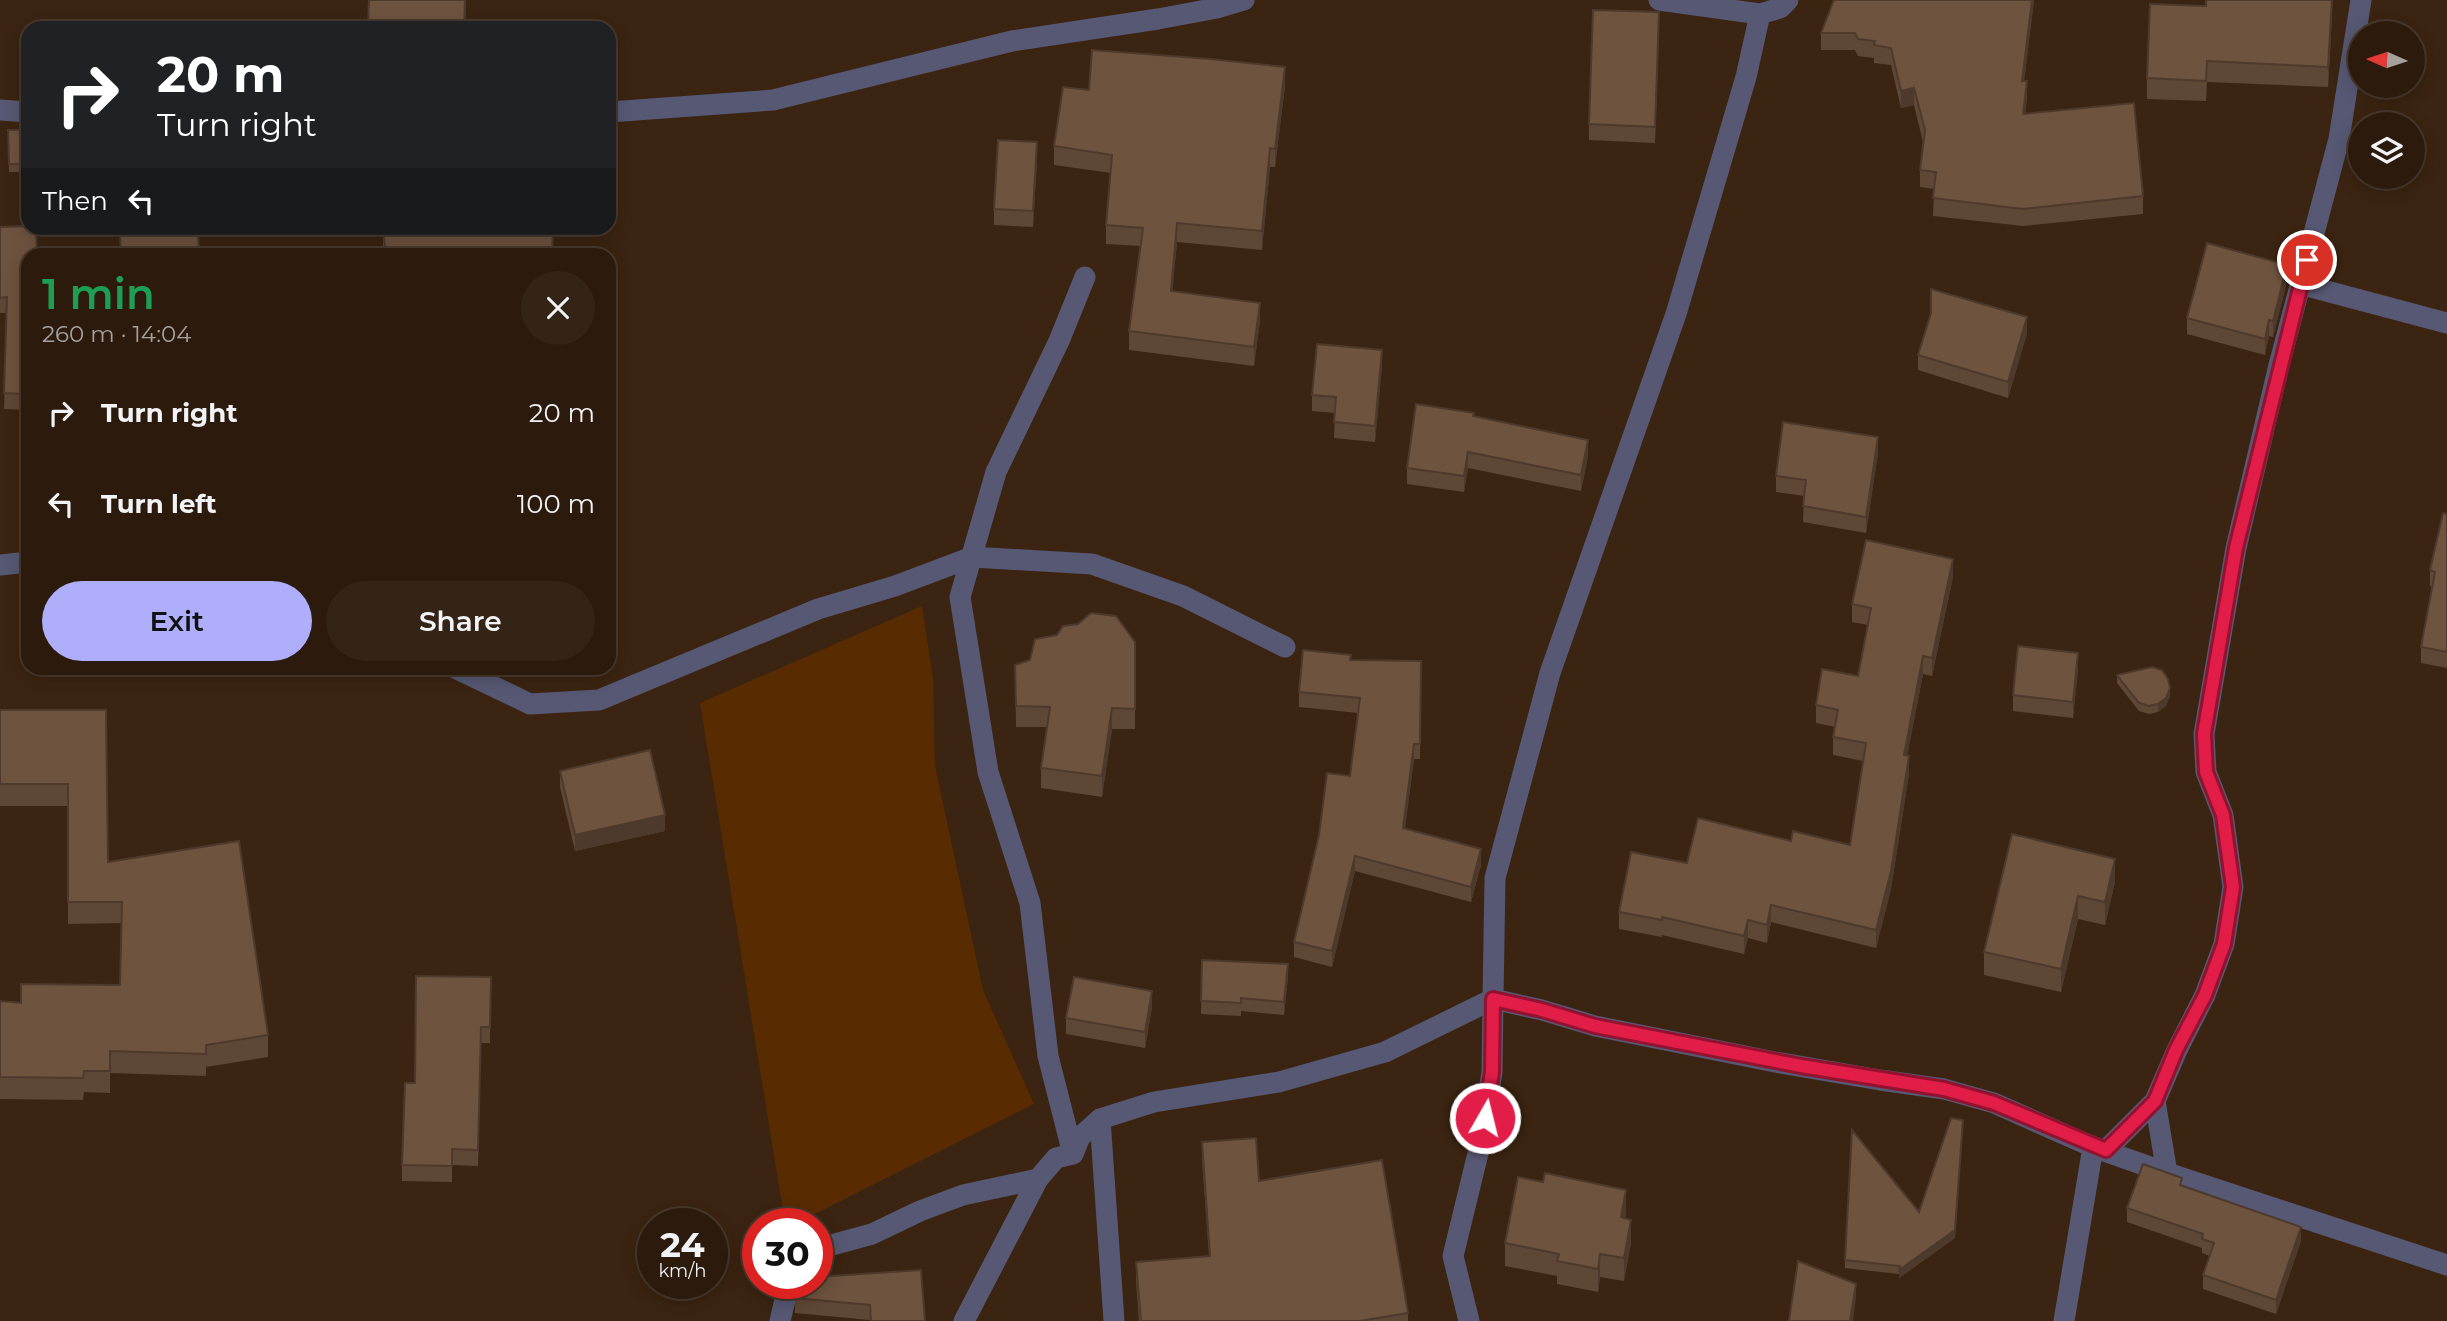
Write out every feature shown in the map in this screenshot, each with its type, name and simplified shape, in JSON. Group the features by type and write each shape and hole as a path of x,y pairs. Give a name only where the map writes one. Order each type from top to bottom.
{"street":[{"path":"616,111 774,100 1012,41 1244,0"},
{"path":"1659,0 1760,14 1780,8 1788,0"},
{"path":"2064,1321 2100,1149 2155,1101 2176,1050 2205,995 2224,944 2233,887 2223,815 2206,772 2204,734 2236,548 2339,139 2361,0"},
{"path":"1469,1321 1453,1256 1481,1141 1492,1072 1495,878 1550,673 1676,314 1746,77 1760,14"},
{"path":"0,110 21,112"},
{"path":"1073,1154 1048,1056 1030,903 988,772 960,597 996,472 1059,341 1085,277"},
{"path":"2301,284 2447,323"},
{"path":"470,675 530,704 599,700 818,609 895,586 972,557 1092,564 1183,596 1285,647"},
{"path":"0,565 21,563"},
{"path":"1073,1154 1080,1137 1100,1119 1154,1102 1279,1082 1385,1052 1493,999 1595,1026 1788,1064 1944,1089 1994,1103 2100,1149 2167,1173 2447,1265"},
{"path":"2155,1101 2167,1173"},
{"path":"1100,1119 1114,1321"},
{"path":"964,1321 1038,1179 1056,1158 1073,1154"},
{"path":"833,1245 872,1234 920,1211 963,1195 1038,1179"},
{"path":"780,1321 785,1299"}],"shaded area":[{"path":"922,606 933,678 935,766 983,990 1034,1104 827,1208 783,1208 700,703"}],"building":[{"path":"369,0 465,0 464,21 368,21"},
{"path":"1834,0 2032,0 2022,81 2027,81 2023,114 2134,103 2143,196 2023,209 1933,198 1936,172 1920,170 1925,130 1914,88 1901,91 1891,48 1874,45 1875,41 1858,39 1855,33 1821,33"},
{"path":"2206,0 2332,0 2328,67 2207,61 2206,81 2147,78 2150,4 2206,6"},
{"path":"1593,10 1659,12 1655,127 1589,124"},
{"path":"1092,50 1285,67 1275,149 1270,148 1262,231 1177,223 1171,291 1260,303 1254,347 1129,331 1143,228 1106,225 1112,155 1054,146 1063,87 1089,90"},
{"path":"8,130 21,130 21,164 9,164"},
{"path":"998,140 1037,142 1033,211 994,209"},
{"path":"21,226 21,235 36,235 37,248 21,248 21,394 4,393 7,297 0,298 0,227"},
{"path":"198,235 199,248 121,248 120,236"},
{"path":"384,235 553,235 552,248 385,248"},
{"path":"2207,243 2287,265 2273,321 2269,320 2265,339 2187,318"},
{"path":"1931,289 2027,317 2008,382 1918,355 1931,313"},
{"path":"1317,344 1382,350 1375,426 1334,422 1336,397 1312,395"},
{"path":"1416,404 1474,413 1473,416 1588,440 1581,475 1468,452 1464,476 1407,468"},
{"path":"1783,422 1878,437 1866,517 1803,506 1806,480 1776,476"},
{"path":"2443,513 2447,514 2447,652 2421,647 2435,572 2430,570"},
{"path":"1866,540 1953,559 1932,658 1923,656 1904,755 1909,756 1891,871 1876,930 1771,905 1767,925 1748,920 1744,936 1662,917 1662,920 1619,912 1631,852 1687,863 1698,818 1791,841 1793,831 1850,845 1866,743 1833,737 1838,710 1816,705 1822,669 1858,676 1871,608 1852,604"},
{"path":"1091,613 1116,616 1135,642 1135,709 1112,708 1102,776 1041,768 1050,707 1016,706 1015,665 1030,660 1035,639 1057,635 1063,626 1078,624"},
{"path":"2018,646 2078,653 2073,702 2013,695"},
{"path":"1303,650 1351,655 1350,660 1421,661 1420,744 1414,744 1403,828 1481,849 1471,887 1355,856 1332,951 1294,942 1319,835 1327,773 1350,776 1360,698 1299,692"},
{"path":"2152,667 2162,670 2170,688 2166,698 2149,706 2139,703 2117,675"},
{"path":"0,710 106,710 108,862 239,841 268,1035 206,1045 206,1054 110,1051 110,1071 84,1071 83,1078 0,1077 0,1001 21,1003 21,984 120,985 122,902 68,902 68,784 0,784"},
{"path":"650,750 665,815 575,835 560,771"},
{"path":"2012,834 2115,859 2105,902 2078,896 2061,969 1984,952"},
{"path":"1202,960 1288,964 1284,1002 1241,998 1241,1003 1201,1001"},
{"path":"416,976 491,977 490,1027 481,1027 478,1150 452,1149 452,1166 402,1165 405,1083 415,1083"},
{"path":"1074,977 1152,991 1145,1032 1066,1018"},
{"path":"1951,1118 1963,1120 1955,1230 1899,1270 1900,1266 1845,1260 1852,1130 1919,1212"},
{"path":"1256,1138 1259,1181 1382,1160 1408,1313 1360,1321 1141,1321 1136,1262 1210,1256 1202,1142"},
{"path":"2143,1164 2182,1178 2180,1185 2301,1227 2276,1300 2203,1275 2214,1243 2202,1239 2203,1234 2127,1208"},
{"path":"1545,1173 1626,1190 1621,1217 1631,1220 1624,1258 1600,1254 1598,1269 1557,1261 1559,1254 1505,1243 1518,1177 1543,1182"},
{"path":"1798,1261 1856,1284 1850,1321 1789,1321"},
{"path":"921,1270 925,1321 871,1321 870,1305 806,1299 833,1299 833,1276"}],"route":[{"path":"1485,1118 1492,1072 1493,999 1595,1026 1801,1066 1944,1089 1994,1103 2106,1150 2155,1101 2176,1050 2205,995 2224,944 2233,887 2223,815 2206,772 2204,734 2236,548 2307,260"}]}
